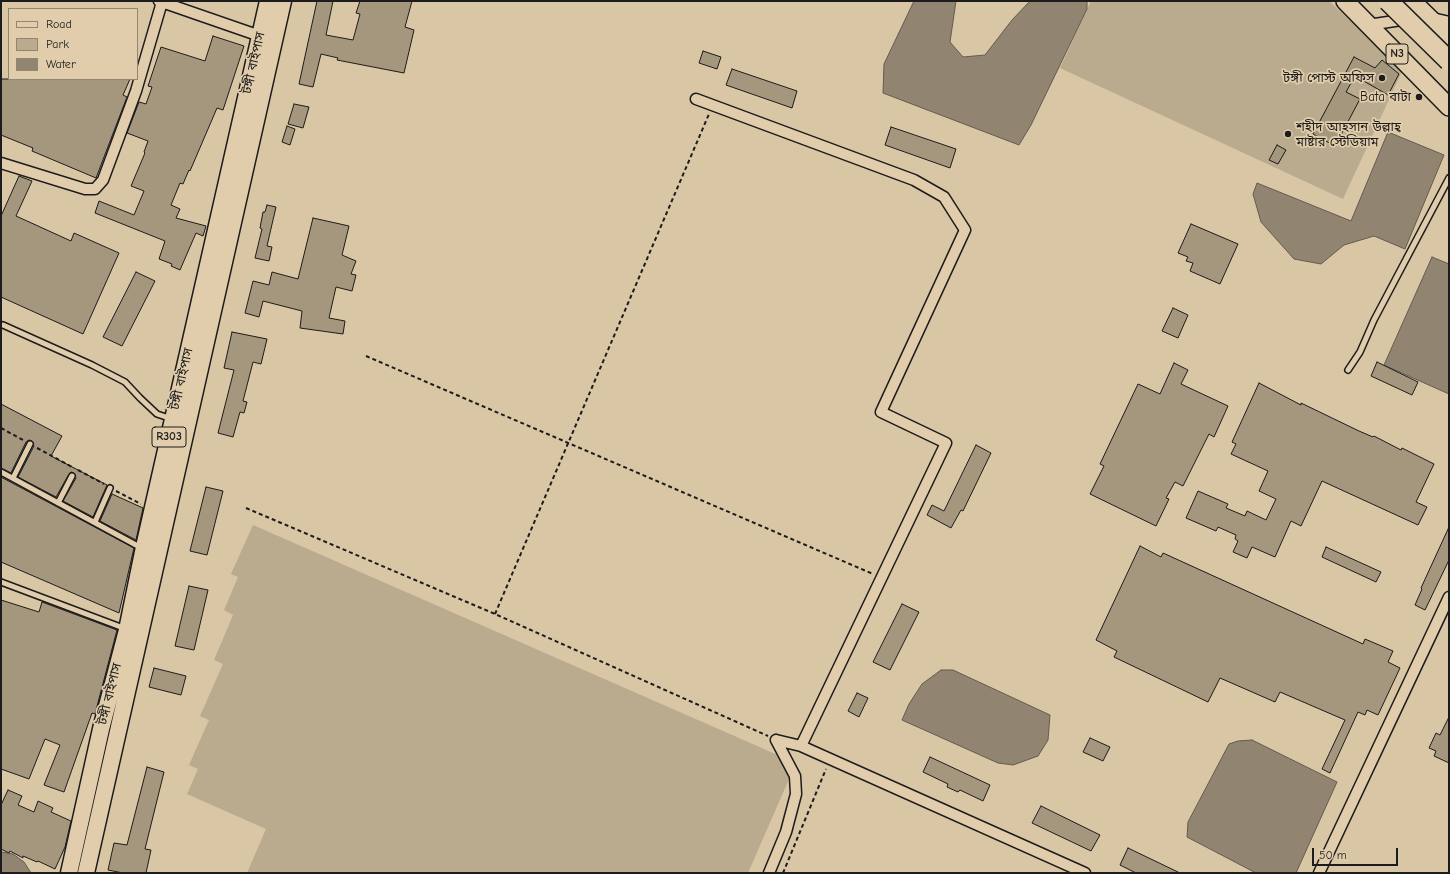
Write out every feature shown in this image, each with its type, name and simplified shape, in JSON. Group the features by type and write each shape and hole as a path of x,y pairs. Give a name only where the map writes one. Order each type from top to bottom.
{"highway":[{"name":"N3","path":"1345,1 1449,107"},
{"path":"1388,1 1449,61"},
{"path":"1412,1 1449,37"}],"main road":[{"name":"টঙ্গী বাইপাস","path":"69,873 101,729 127,630 144,547 268,1"},
{"name":"R303","path":"86,873 283,1"}],"street":[{"path":"1,163 85,189 95,189 103,180 136,90 160,2 260,36"},
{"path":"1368,25 1428,17 1449,22"},
{"path":"696,99 914,180 944,198 965,230 882,412 946,443 801,746"},
{"path":"1319,873 1449,597"},
{"path":"776,740 801,746 830,758 1085,873"},
{"path":"769,873 786,832 796,794 795,776 776,740"}],"lane":[{"path":"1348,370 1360,352 1374,320 1449,178"},
{"path":"3,326 92,364 125,382 157,414 173,420"},
{"path":"13,478 30,444"},
{"path":"1,472 136,545 144,547"},
{"path":"58,503 72,476"},
{"path":"95,522 110,488"},
{"path":"1,582 127,630"}],"path":[{"path":"495,614 712,107"},
{"path":"366,356 881,578"},
{"path":"246,508 495,614 776,740"},
{"path":"783,873 830,758"}],"green space":[{"name":"শহীদ আহসান উল্লাহ্‌ মাষ্টার স্টেডিয়াম","path":"1091,1 1329,1 1403,69 1343,199 1060,68"},
{"path":"253,525 796,763 748,873 247,873 266,829 187,794 198,769 189,765 209,720 200,716 223,664 214,660 233,615 224,610 238,577 231,574"}],"water":[{"path":"914,1 956,1 950,42 963,57 985,55 1012,20 1030,1 1087,1 1087,9 1031,125 1019,145 883,93 884,64"},
{"path":"1388,132 1444,155 1405,249 1374,236 1344,245 1321,264 1294,259 1261,222 1253,194 1257,183 1351,221"},
{"path":"1432,257 1449,264 1449,394 1384,365"},
{"path":"941,670 953,670 1050,715 1048,740 1038,756 1013,765 998,763 902,720 909,704 922,684"},
{"path":"1252,740 1337,782 1296,873 1256,873 1187,837 1188,822 1229,744 1238,741"},
{"path":"1,852 13,854 24,862 31,873 1,873"}],"building":[{"path":"317,1 333,1 326,35 353,40 360,14 356,13 360,1 412,1 405,27 414,30 404,73 337,60 338,58 321,54 313,87 299,84"},
{"path":"213,36 244,46 223,110 217,108 190,171 189,170 183,184 180,183 171,205 180,209 176,218 206,226 203,236 196,233 180,270 171,266 172,264 159,259 165,241 95,213 99,201 134,215 144,191 131,186 145,153 144,152 148,141 127,133 139,102 146,104 152,87 148,86 161,47 205,61"},
{"path":"703,51 721,57 717,69 699,63"},
{"path":"1354,57 1375,68 1382,60 1399,74 1388,95 1355,76 1346,92 1360,99 1335,146 1313,134"},
{"path":"732,69 797,91 792,108 726,85"},
{"path":"1,79 130,80 123,95 127,97 96,178 32,151 33,148 1,135"},
{"path":"294,104 309,107 303,128 288,124"},
{"path":"287,126 295,129 290,145 282,142"},
{"path":"891,127 956,149 950,168 885,145"},
{"path":"1277,145 1286,150 1278,164 1269,160"},
{"path":"19,176 32,181 16,216 71,241 74,233 119,253 83,334 1,297 1,216"},
{"path":"267,205 276,207 267,246 272,247 269,261 255,258 262,229 260,228 263,212 265,212"},
{"path":"313,218 349,226 342,255 356,261 351,274 356,275 352,291 336,287 329,318 345,321 343,334 300,328 302,311 263,301 259,317 245,313 253,281 269,285 272,272 298,279"},
{"path":"1191,224 1238,244 1220,284 1190,271 1193,263 1186,261 1188,257 1178,253"},
{"path":"136,272 155,281 122,346 103,337"},
{"path":"1173,308 1188,315 1178,338 1162,331"},
{"path":"232,332 267,339 261,364 253,362 243,401 247,402 244,413 240,412 233,437 218,433 234,370 224,368"},
{"path":"1377,362 1418,382 1412,395 1371,376"},
{"path":"1174,363 1188,370 1181,384 1228,406 1214,437 1209,434 1183,486 1175,482 1166,498 1169,499 1156,526 1090,494 1104,466 1100,464 1138,384 1160,394"},
{"path":"1259,383 1301,405 1301,403 1359,431 1373,437 1374,436 1401,450 1402,448 1434,464 1416,502 1427,507 1418,525 1322,481 1301,526 1291,521 1275,557 1252,547 1247,558 1233,552 1238,541 1235,539 1236,535 1218,527 1216,531 1186,518 1198,491 1228,504 1226,508 1245,516 1247,511 1266,520 1276,499 1259,491 1268,471 1231,454 1236,444 1232,442"},
{"path":"1,404 62,436 51,456 107,485 93,517 63,501 76,478 74,473 71,472 69,474 56,497 18,477 34,446 32,441 29,440 26,442 11,473 1,468"},
{"path":"976,445 991,453 963,511 961,510 951,528 927,515 932,505 944,511"},
{"path":"1,477 134,548 119,613 1,562"},
{"path":"206,487 223,491 207,555 190,551"},
{"path":"112,494 143,508 136,540 100,521"},
{"path":"1449,527 1449,560 1425,610 1415,605 1422,589 1421,588"},
{"path":"1140,546 1161,557 1163,553 1363,644 1365,639 1393,651 1388,662 1400,668 1378,715 1367,710 1365,715 1358,712 1330,773 1322,769 1345,720 1280,692 1275,702 1220,678 1208,702 1114,657 1117,651 1096,640"},
{"path":"1326,547 1381,572 1376,582 1322,557"},
{"path":"189,586 208,590 194,650 175,646"},
{"path":"1,600 39,612 42,602 117,630 95,714 92,713 64,792 44,785 60,745 45,739 29,779 1,769"},
{"path":"902,604 919,612 890,670 873,662"},
{"path":"154,668 186,676 181,695 149,687"},
{"path":"857,693 868,698 859,717 848,711"},
{"path":"1449,717 1449,763 1434,756 1436,751 1429,748 1436,733 1440,735"},
{"path":"1090,738 1110,747 1103,761 1083,752"},
{"path":"930,757 990,785 983,801 960,790 958,792 947,787 948,784 923,772"},
{"path":"147,767 164,772 145,849 151,850 146,873 123,873 108,870 114,843 127,845"},
{"path":"8,790 22,796 18,805 34,812 38,801 53,808 51,812 71,821 65,847 55,869 38,861 37,862 23,856 23,858 10,851 9,853 1,849 1,805"},
{"path":"1041,806 1100,835 1091,851 1032,823"},
{"path":"1128,848 1180,873 1136,873 1120,865"}],"place":[{"name":"টঙ্গী পোস্ট অফিস","path":"1382,78"},
{"name":"Bata বাটা","path":"1419,97"},
{"name":"শহীদ আহসান উল্লাহ্‌ মাষ্টার স্টেডিয়াম","path":"1288,134"}]}
